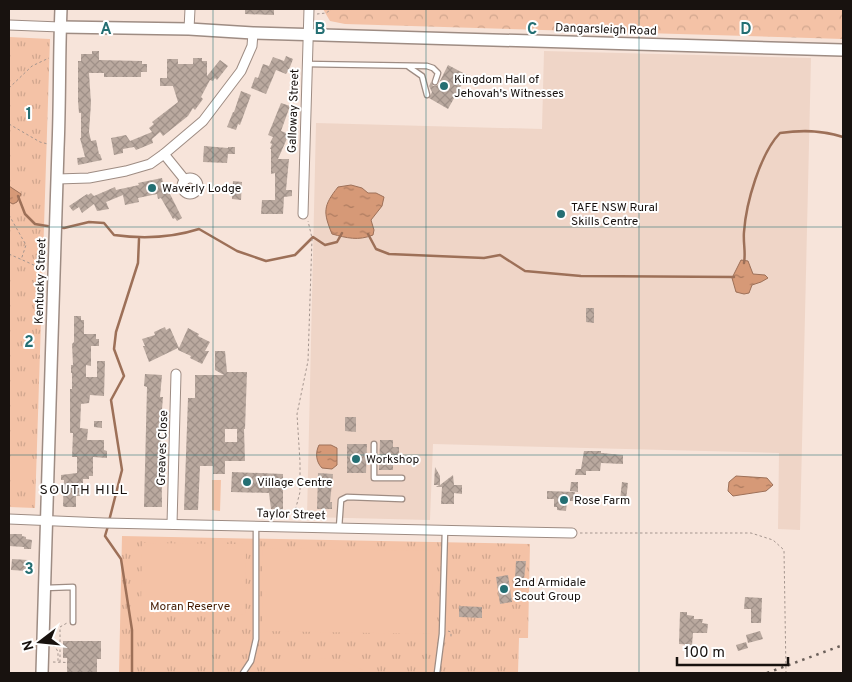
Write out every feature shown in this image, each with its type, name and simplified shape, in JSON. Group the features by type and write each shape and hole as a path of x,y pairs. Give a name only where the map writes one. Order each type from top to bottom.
{"street":[{"name":"Kentucky Street","path":"42,673 61,9"},
{"path":"189,29 190,9"},
{"name":"Galloway Street","path":"303,214 308,34 312,11"},
{"path":"9,25 60,27"},
{"name":"Dangarsleigh Road","path":"60,27 189,29 253,33 843,50"},
{"path":"57,179 89,178 126,171 150,164 164,154 203,121 241,71 252,46 253,33"},
{"path":"164,154 185,180"},
{"name":"Greaves Close","path":"172,524 176,374"},
{"name":"Taylor Street","path":"9,519 104,523 572,533"}],"lane":[{"path":"307,64 433,68 438,73 435,82"},
{"path":"408,66 422,76 428,94"},
{"path":"374,444 374,478 402,478"},
{"path":"339,528 341,500 346,497 402,499"},
{"path":"244,673 251,661 256,639 256,526"},
{"path":"437,673 442,634 445,530"},
{"path":"43,588 73,587 73,622"}],"path":[{"path":"312,11 326,13 332,9"},
{"path":"9,88 32,66 52,57"},
{"path":"9,124 40,142 50,144"},
{"path":"292,524 300,492 297,414 308,361 310,316 312,238 307,220 303,214"},
{"path":"9,215 26,245 21,260"},
{"path":"9,254 47,271"},
{"path":"572,533 751,533 772,540 784,550 786,673"},
{"path":"59,662 60,626 63,624"},
{"path":"50,646 55,646 59,662"},
{"path":"54,662 82,663"}],"shaded area":[{"name":"TAFE NSW Rural Skills Centre","path":"544,51 811,58 800,530 778,529 779,453 433,444 430,520 307,517 316,123 542,129"}],"green space":[{"path":"323,9 843,9 843,39 345,24 330,21"},
{"path":"9,37 50,39 35,508 9,507"},
{"path":"9,462 30,462 30,478 9,478"},
{"path":"212,480 221,480 220,511 212,510"},
{"name":"Moran Reserve","path":"122,536 530,544 528,638 519,638 518,673 119,673"},
{"path":"142,543 246,544 245,615 141,613"},
{"path":"263,548 433,551 432,634 262,631"},
{"path":"325,658 344,661 369,673 274,673 296,662"}],"water":[{"path":"351,185 362,188 368,193 376,193 384,197 382,206 371,220 374,230 373,235 368,237 348,238 332,234 327,220 326,209 329,199 338,187"},
{"path":"9,186 21,194 17,202 13,204 9,202"},
{"path":"741,260 748,261 753,274 765,275 768,278 752,285 749,293 744,294 736,292 732,278"},
{"path":"319,445 331,445 337,448 337,465 332,469 322,468 318,463"},
{"path":"736,476 767,478 773,485 766,491 733,496 728,491 729,482"}],"building":[{"path":"245,9 274,9 274,15 245,14"},
{"path":"92,51 99,51 99,60 142,61 142,64 147,64 147,72 141,72 141,77 104,77 104,73 89,73 91,103 89,132 91,141 96,140 102,160 78,165 77,158 85,157 80,138 81,113 79,113 78,101 78,61 81,61 81,54 92,54"},
{"path":"286,56 293,59 290,67 286,74 276,70 266,94 251,88 255,77 258,78 263,64 269,66 273,57 284,61"},
{"path":"193,58 202,58 202,61 207,61 207,76 220,60 228,66 217,80 215,78 213,81 210,80 201,97 203,99 195,110 193,108 188,116 163,136 160,132 152,139 153,143 136,150 134,147 123,149 123,153 114,155 111,138 126,135 130,141 152,132 149,128 154,124 152,122 178,102 173,86 160,86 160,78 167,78 167,59 178,59 178,64 193,64"},
{"name":"Kingdom Hall of Jehovah's Witnesses","path":"448,65 467,75 448,109 429,98 432,92 429,86 431,82 433,86 438,85"},
{"path":"241,91 251,95 240,125 238,124 236,130 227,127"},
{"path":"281,103 290,106 281,131 289,134 278,159 289,159 286,190 292,190 292,196 284,197 283,214 261,214 262,200 275,200 275,173 271,174 270,149 273,137 268,135"},
{"path":"204,146 235,147 235,154 228,154 227,163 203,162"},
{"path":"162,178 165,191 168,190 182,218 177,221 175,218 173,219 161,198 158,199 157,194 138,198 139,202 125,205 123,195 106,202 109,209 97,211 94,204 82,213 79,207 73,211 69,206 87,194 91,193 94,196 115,187 116,190"},
{"path":"233,181 242,182 241,200 232,199"},
{"path":"586,308 594,308 594,323 586,322"},
{"path":"74,316 81,316 81,320 84,320 84,334 96,334 96,339 99,339 99,346 91,346 91,366 86,365 86,377 97,377 97,361 105,361 104,396 90,395 89,403 81,404 80,428 88,429 87,440 104,440 104,450 107,451 107,458 93,457 93,476 89,476 89,479 83,479 83,496 76,496 76,507 65,507 63,506 64,480 61,480 61,475 77,473 77,457 72,457 73,433 70,433 70,389 72,389 71,365 73,365"},
{"path":"165,327 166,330 170,328 179,348 188,328 210,342 205,351 209,351 202,364 178,350 178,348 149,362 142,339 155,335 154,332"},
{"path":"215,351 225,351 227,372 247,372 244,429 245,461 225,461 225,474 213,474 213,466 200,466 198,510 184,510 188,398 195,398 195,375 224,375 215,370","holes":["225,429 237,429 237,442 225,442"]},
{"path":"145,374 162,375 160,397 163,397 161,421 162,507 144,507 147,387 144,386"},
{"path":"345,417 356,417 356,432 345,431"},
{"path":"94,421 102,421 102,428 94,427"},
{"path":"380,440 393,440 393,447 399,447 399,458 393,458 393,470 379,470"},
{"name":"Workshop","path":"347,444 367,444 366,473 347,473"},
{"path":"584,451 601,451 601,453 623,455 623,464 601,463 600,471 586,471 586,475 575,475 576,469 581,469"},
{"path":"435,467 440,476 440,485 453,475 454,485 462,485 462,494 454,493 454,504 441,504 442,487 434,485"},
{"path":"232,472 283,474 283,510 271,509 269,493 231,492"},
{"path":"318,473 333,474 330,502 332,502 332,509 317,509"},
{"path":"571,482 578,482 578,492 570,491"},
{"path":"622,482 628,483 626,500 620,500"},
{"name":"Rose Farm","path":"547,491 575,492 574,501 567,501 566,511 557,510 557,507 554,507 554,499 547,499"},
{"path":"9,534 22,534 26,539 32,540 31,549 9,546"},
{"path":"12,559 28,560 28,571 11,570"},
{"name":"2nd Armidale Scout Group","path":"516,561 526,561 524,579 515,579"},
{"name":"2nd Armidale Scout Group","path":"508,575 512,602 500,604 496,577"},
{"path":"745,597 762,598 761,623 751,623 751,609 744,609"},
{"path":"459,606 482,607 482,618 459,617"},
{"path":"680,612 687,612 687,615 694,616 694,619 703,619 702,623 708,624 707,633 693,633 692,645 679,644"},
{"path":"760,631 763,639 748,643 746,635"},
{"path":"63,641 101,641 101,659 97,659 97,673 67,673 67,658 63,658"},
{"path":"746,642 748,648 738,651 736,645"}],"waterway":[{"path":"744,263 745,220 751,193 766,153 780,133 811,131 843,137"},
{"path":"18,196 25,214 35,224 53,227"},
{"path":"58,227 64,228 89,222 104,223 114,235 136,237 167,236 199,229 237,251 266,261 295,255 313,237 325,245 337,242 342,233"},
{"path":"368,234 376,249 389,254 484,258 500,255 525,271 581,276 734,277"},
{"path":"109,521 122,470 111,400 124,376 114,349 116,332 138,263 139,239"},
{"path":"108,526 105,536 121,559 132,630 132,673"}],"railway":[{"path":"767,673 843,645"}],"place":[{"name":"Kingdom Hall of Jehovah's Witnesses","path":"444,86"},
{"name":"Waverly Lodge","path":"152,188"},
{"name":"TAFE NSW Rural Skills Centre","path":"561,214"},
{"name":"Workshop","path":"356,459"},
{"name":"Village Centre","path":"247,482"},
{"name":"Rose Farm","path":"564,500"},
{"name":"2nd Armidale Scout Group","path":"504,589"}],"district":[{"name":"SOUTH HILL","path":"84,489"}]}
